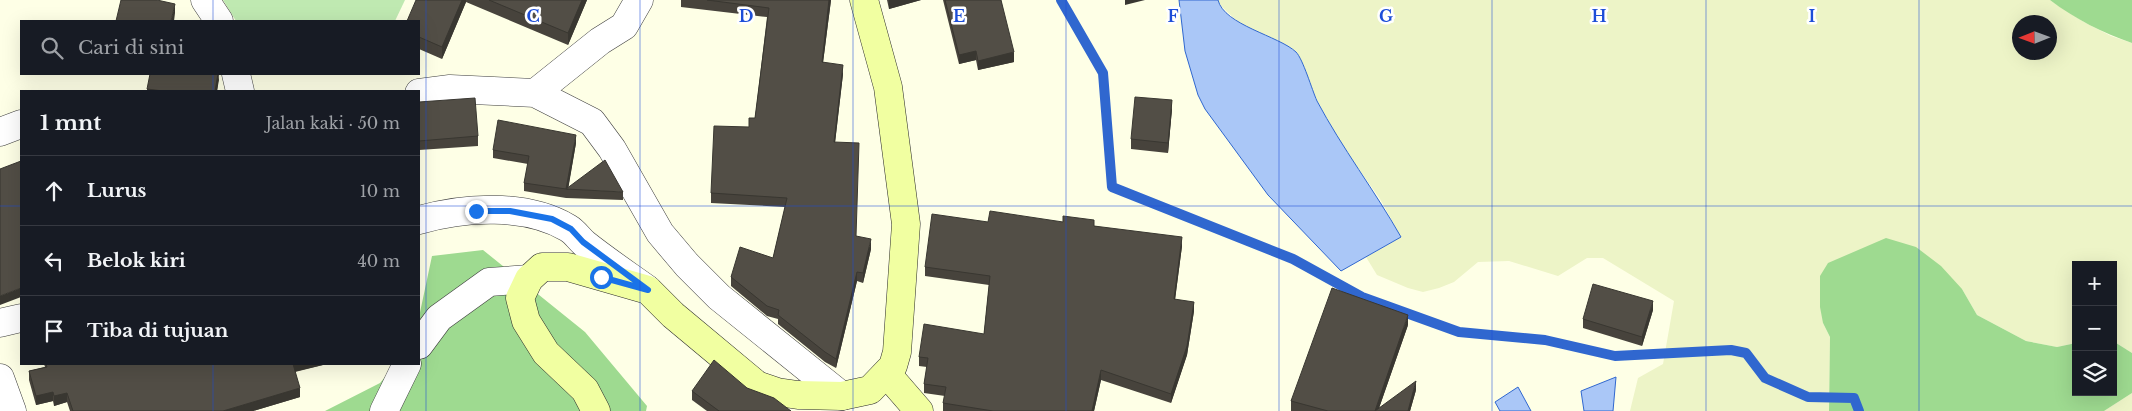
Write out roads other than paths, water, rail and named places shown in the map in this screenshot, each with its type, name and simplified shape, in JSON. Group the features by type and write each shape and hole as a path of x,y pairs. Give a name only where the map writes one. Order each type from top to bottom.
{"street":[{"path":"205,0 218,20"},
{"path":"534,92 600,41 624,26 639,0"},
{"path":"420,220 442,213 476,211 510,211 552,219 571,229 583,242 648,290 673,315 757,385 777,392 798,395 842,396 870,390 893,366 897,352 906,224 888,88 864,0"},
{"path":"236,75 240,90"},
{"path":"420,93 450,89 534,92 592,122 612,149 660,233 687,265 719,297 842,396"},
{"path":"0,132 20,124"},
{"path":"596,411 585,390 546,353 526,321 520,298 529,279 542,267 568,267 648,290"},
{"path":"420,344 439,318 489,282 529,279"},
{"path":"0,323 20,318"},
{"path":"384,411 407,365"},
{"path":"886,374 919,411"},
{"path":"0,378 12,411"}],"water":[{"path":"1179,0 1218,0 1222,9 1230,16 1296,52 1317,101 1401,237 1341,271 1268,195 1205,109 1198,95 1185,51"},
{"path":"1616,377 1613,411 1584,411 1581,391"},
{"path":"1518,387 1531,411 1500,411 1495,402"}],"waterway":[{"path":"1061,0 1103,73 1112,187 1293,259 1362,297 1459,332 1545,340 1615,356 1731,350 1746,353 1765,378 1808,397 1854,398 1859,411"}]}
